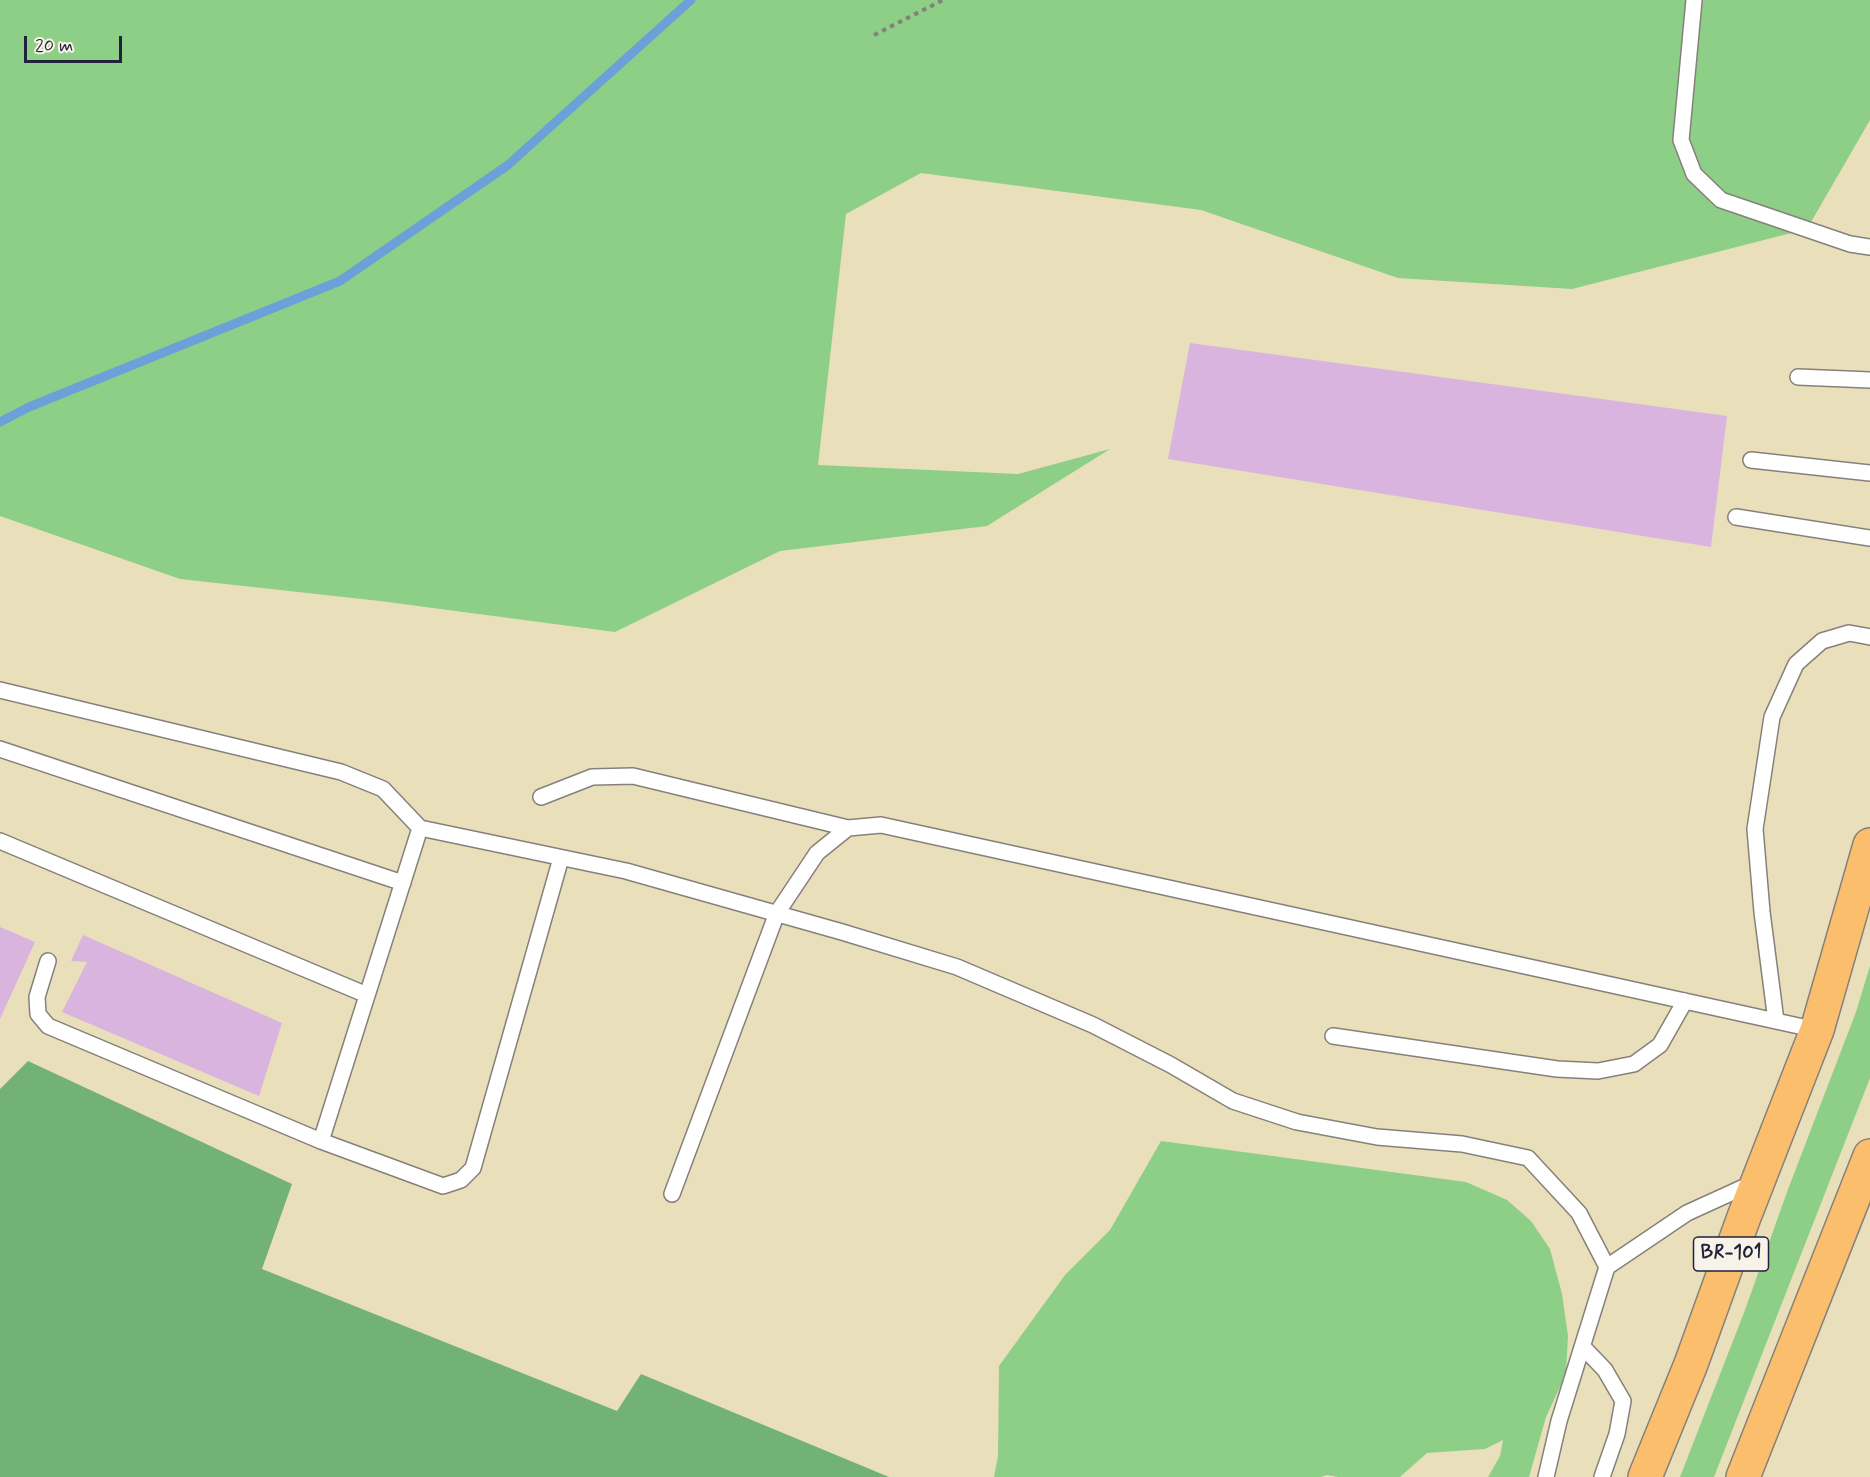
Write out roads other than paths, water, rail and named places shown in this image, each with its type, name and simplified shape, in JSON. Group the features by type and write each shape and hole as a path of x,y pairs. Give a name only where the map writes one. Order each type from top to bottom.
{"highway":[{"name":"BR-101","path":"1645,1477 1691,1364 1758,1180 1817,1030 1870,845"},
{"path":"1743,1477 1870,1156"}],"lane":[{"path":"1694,0 1681,140 1694,174 1721,200 1850,244 1870,248"},
{"path":"1798,377 1870,380"},
{"path":"1751,460 1870,473"},
{"path":"1736,517 1870,538"},
{"path":"1776,1022 1762,912 1755,829 1772,717 1796,664 1822,641 1849,633 1870,637"},
{"path":"0,690 341,772 383,789 420,828 626,871 842,932 957,968 1094,1025 1171,1065 1233,1101 1297,1122 1377,1137 1462,1144 1527,1158 1579,1213 1607,1267"},
{"path":"0,748 403,884"},
{"path":"541,797 592,777 633,776 848,828 881,825 1817,1030"},
{"path":"321,1141 420,828"},
{"path":"672,1194 777,913 817,853 848,828"},
{"path":"0,841 368,995"},
{"path":"48,961 37,997 38,1014 48,1026 321,1141 443,1186 461,1180 473,1168 561,858"},
{"path":"1334,1036 1557,1069 1598,1071 1634,1064 1660,1045 1685,1001"},
{"path":"1546,1477 1559,1421 1607,1267 1687,1213 1758,1180"},
{"path":"1583,1347 1605,1370 1623,1401 1617,1434 1602,1477"}],"waterway":[{"path":"0,422 29,407 340,281 508,165 691,0"}]}
